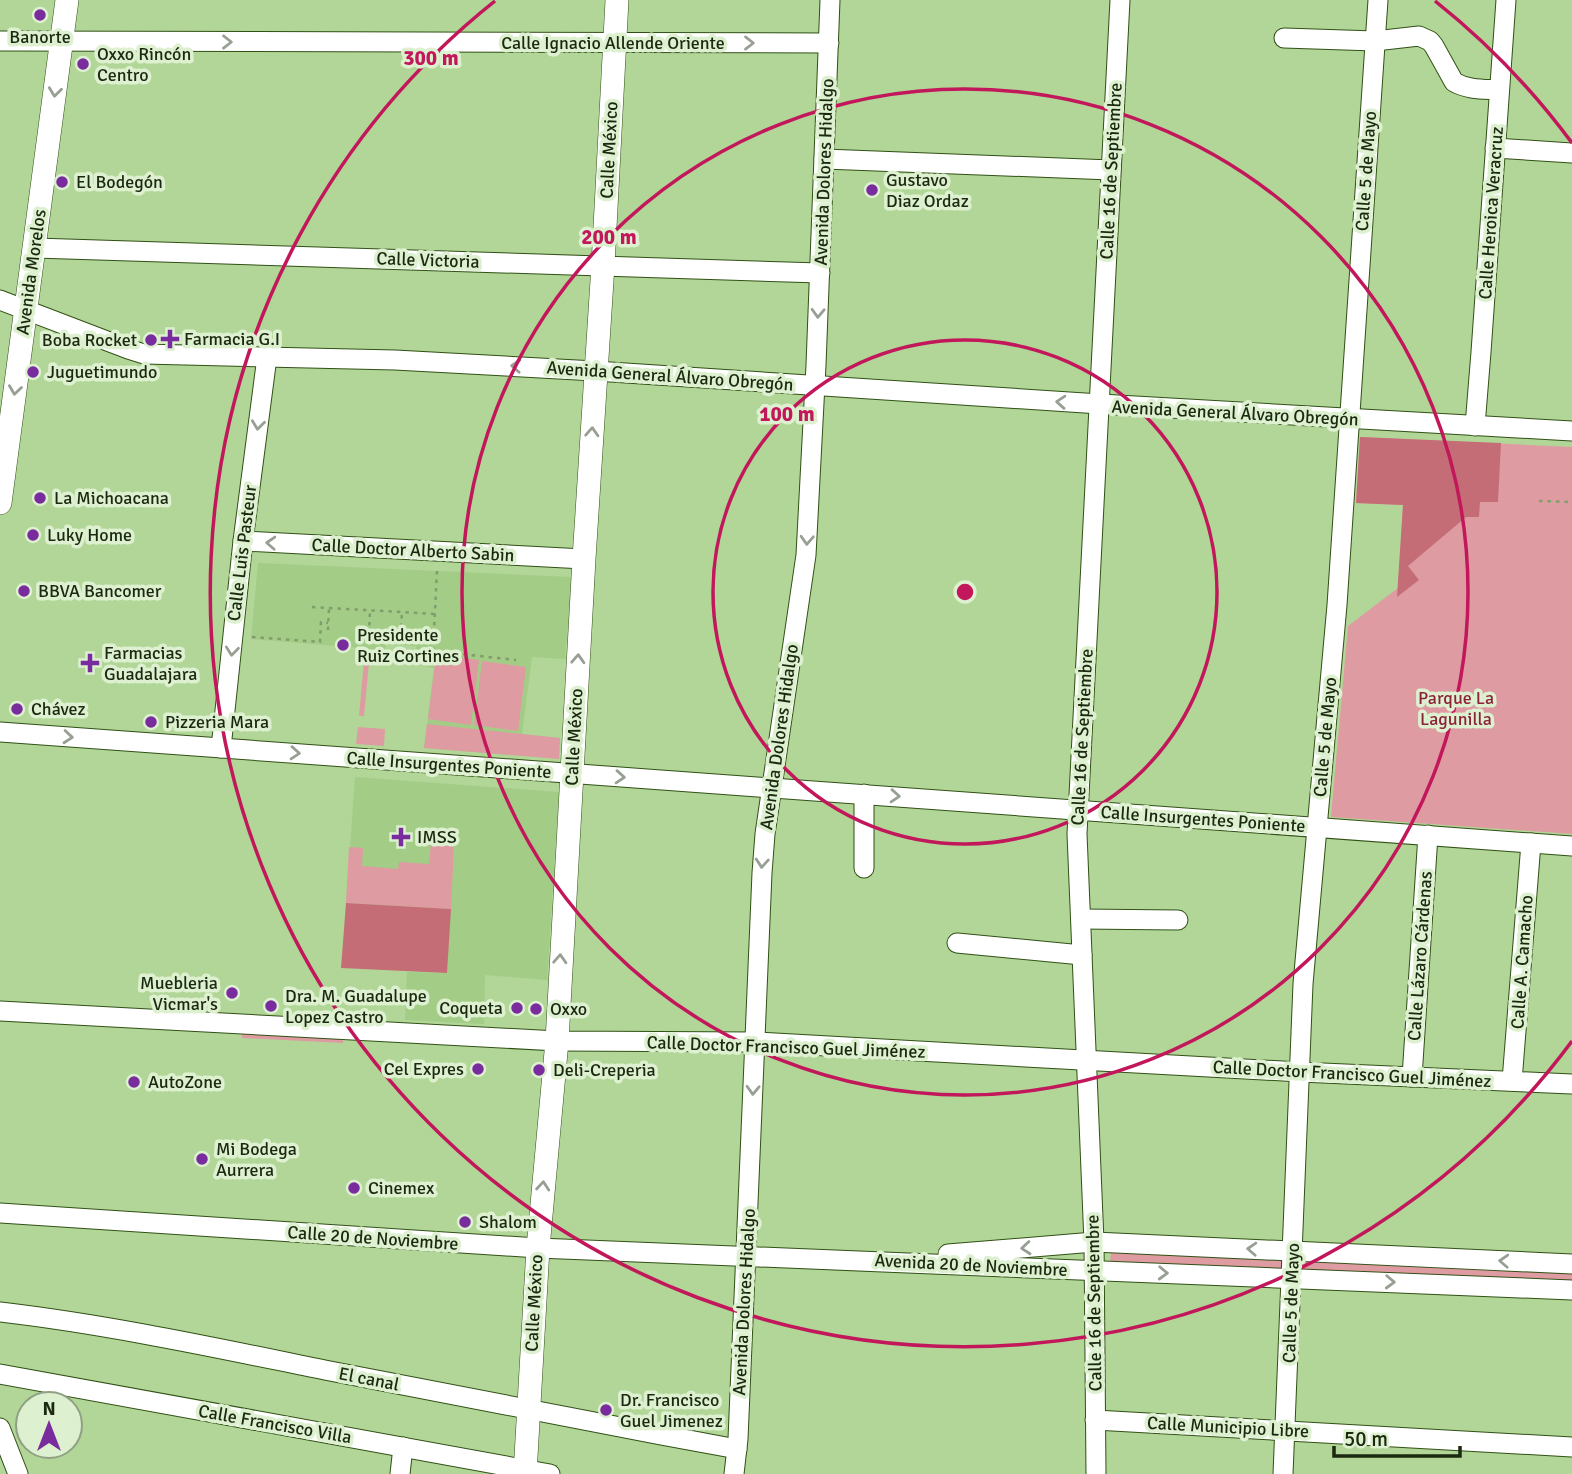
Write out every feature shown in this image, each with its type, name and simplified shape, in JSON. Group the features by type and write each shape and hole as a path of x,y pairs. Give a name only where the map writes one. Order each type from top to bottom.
{"main road":[{"name":"Avenida Morelos","path":"0,503 67,0"},
{"name":"Calle México","path":"525,1472 538,1248 557,1041 617,0"}],"street":[{"name":"Avenida Dolores Hidalgo","path":"734,1474 765,834 806,555 830,0"},
{"name":"Calle 16 de Septiembre","path":"1096,1474 1095,1271 1077,834 1120,0"},
{"name":"Calle 5 de Mayo","path":"1283,1474 1303,984 1337,605 1378,0"},
{"name":"Calle Heroica Veracruz","path":"1475,426 1506,0"},
{"path":"1284,38 1375,41 1413,36 1424,38 1434,46 1454,82 1474,89 1499,90"},
{"name":"Calle Ignacio Allende Oriente","path":"0,41 830,43"},
{"path":"1496,148 1572,153"},
{"path":"824,159 1111,170"},
{"name":"Calle Victoria","path":"35,248 820,273"},
{"name":"Avenida General Álvaro Obregón","path":"0,300 144,354 395,360 595,370 1349,420 1572,431"},
{"name":"Calle Luis Pasteur","path":"222,748 243,541 267,357"},
{"name":"Calle Doctor Alberto Sabin","path":"243,541 584,559"},
{"name":"Calle Insurgentes Poniente","path":"0,732 1572,846"},
{"path":"864,794 864,868"},
{"name":"Calle Lázaro Cárdenas","path":"1412,1077 1428,835"},
{"name":"Calle A. Camacho","path":"1512,1082 1531,843"},
{"path":"1081,919 1178,920"},
{"path":"957,943 1082,955"},
{"name":"Calle Doctor Francisco Guel Jiménez","path":"0,1011 557,1041 755,1042 1572,1084"},
{"name":"Calle 20 de Noviembre","path":"0,1213 538,1248 866,1261"},
{"name":"Avenida 20 de Noviembre","path":"866,1261 1094,1242 1572,1264"},
{"path":"1469,1259 1469,1285"},
{"name":"Avenida 20 de Noviembre","path":"866,1261 1572,1290"},
{"name":"El canal","path":"0,1312 167,1339 737,1449"},
{"name":"Calle Francisco Villa","path":"0,1374 403,1447 525,1472 550,1474"},
{"name":"Calle Municipio Libre","path":"1095,1420 1572,1447"},
{"path":"0,1428 18,1474"},
{"path":"400,1474 403,1447"}],"path":[{"path":"1539,501 1572,502"},
{"path":"437,572 433,652 516,660"},
{"path":"312,607 435,614"},
{"path":"328,630 329,608"},
{"path":"369,634 370,610"},
{"path":"401,627 402,612"},
{"path":"251,637 320,642 321,622 328,623"}],"shaded area":[{"path":"1360,437 1501,443 1498,502 1480,502 1479,517 1466,517 1408,566 1419,580 1397,597 1403,505 1356,503"},
{"path":"258,563 572,577 565,659 532,657 522,734 560,738 559,759 424,748 434,668 416,665 416,646 386,644 385,650 251,639"},
{"path":"355,777 559,792 547,980 485,975 484,1024 405,1020 407,972 447,973 450,909 346,903"},
{"path":"346,903 451,909 447,973 341,968"}],"green space":[{"name":"Parque La Lagunilla","path":"1360,437 1572,447 1572,834 1331,817 1348,626 1398,588 1403,505 1356,503"},
{"path":"436,655 479,660 471,725 428,719"},
{"path":"364,661 369,662 364,716 359,716"},
{"path":"482,661 526,667 518,731 474,725"},
{"path":"427,724 560,738 559,759 424,748"},
{"path":"358,727 385,729 384,746 356,744"},
{"path":"431,843 454,845 451,909 346,903 349,847 363,848 362,866 398,869 399,862 429,864"},
{"path":"242,1033 343,1039 343,1043 242,1038"},
{"path":"1111,1253 1572,1273 1572,1284 1110,1261"}],"place":[{"name":"Banorte","path":"40,15"},
{"name":"Oxxo Rincón Centro","path":"83,64"},
{"name":"El Bodegón","path":"62,182"},
{"name":"Gustavo Diaz Ordaz","path":"872,190"},
{"name":"Farmacia G.I","path":"170,339"},
{"name":"Boba Rocket","path":"151,340"},
{"name":"Juguetimundo","path":"33,372"},
{"name":"La Michoacana","path":"40,498"},
{"name":"Luky Home","path":"33,535"},
{"name":"BBVA Bancomer","path":"24,591"},
{"name":"Presidente Ruiz Cortines","path":"343,645"},
{"name":"Farmacias Guadalajara","path":"90,663"},
{"name":"Chávez","path":"17,709"},
{"name":"Pizzeria Mara","path":"151,722"},
{"name":"IMSS","path":"401,837"},
{"name":"Muebleria Vicmar's","path":"232,993"},
{"name":"Dra. M. Guadalupe Lopez Castro","path":"271,1006"},
{"name":"Coqueta","path":"517,1008"},
{"name":"Oxxo","path":"536,1009"},
{"name":"Cel Expres","path":"478,1069"},
{"name":"Deli-Creperia","path":"539,1070"},
{"name":"AutoZone","path":"134,1082"},
{"name":"Mi Bodega Aurrera","path":"202,1159"},
{"name":"Cinemex","path":"354,1188"},
{"name":"Shalom","path":"465,1222"},
{"name":"Dr. Francisco Guel Jimenez","path":"606,1410"}]}
